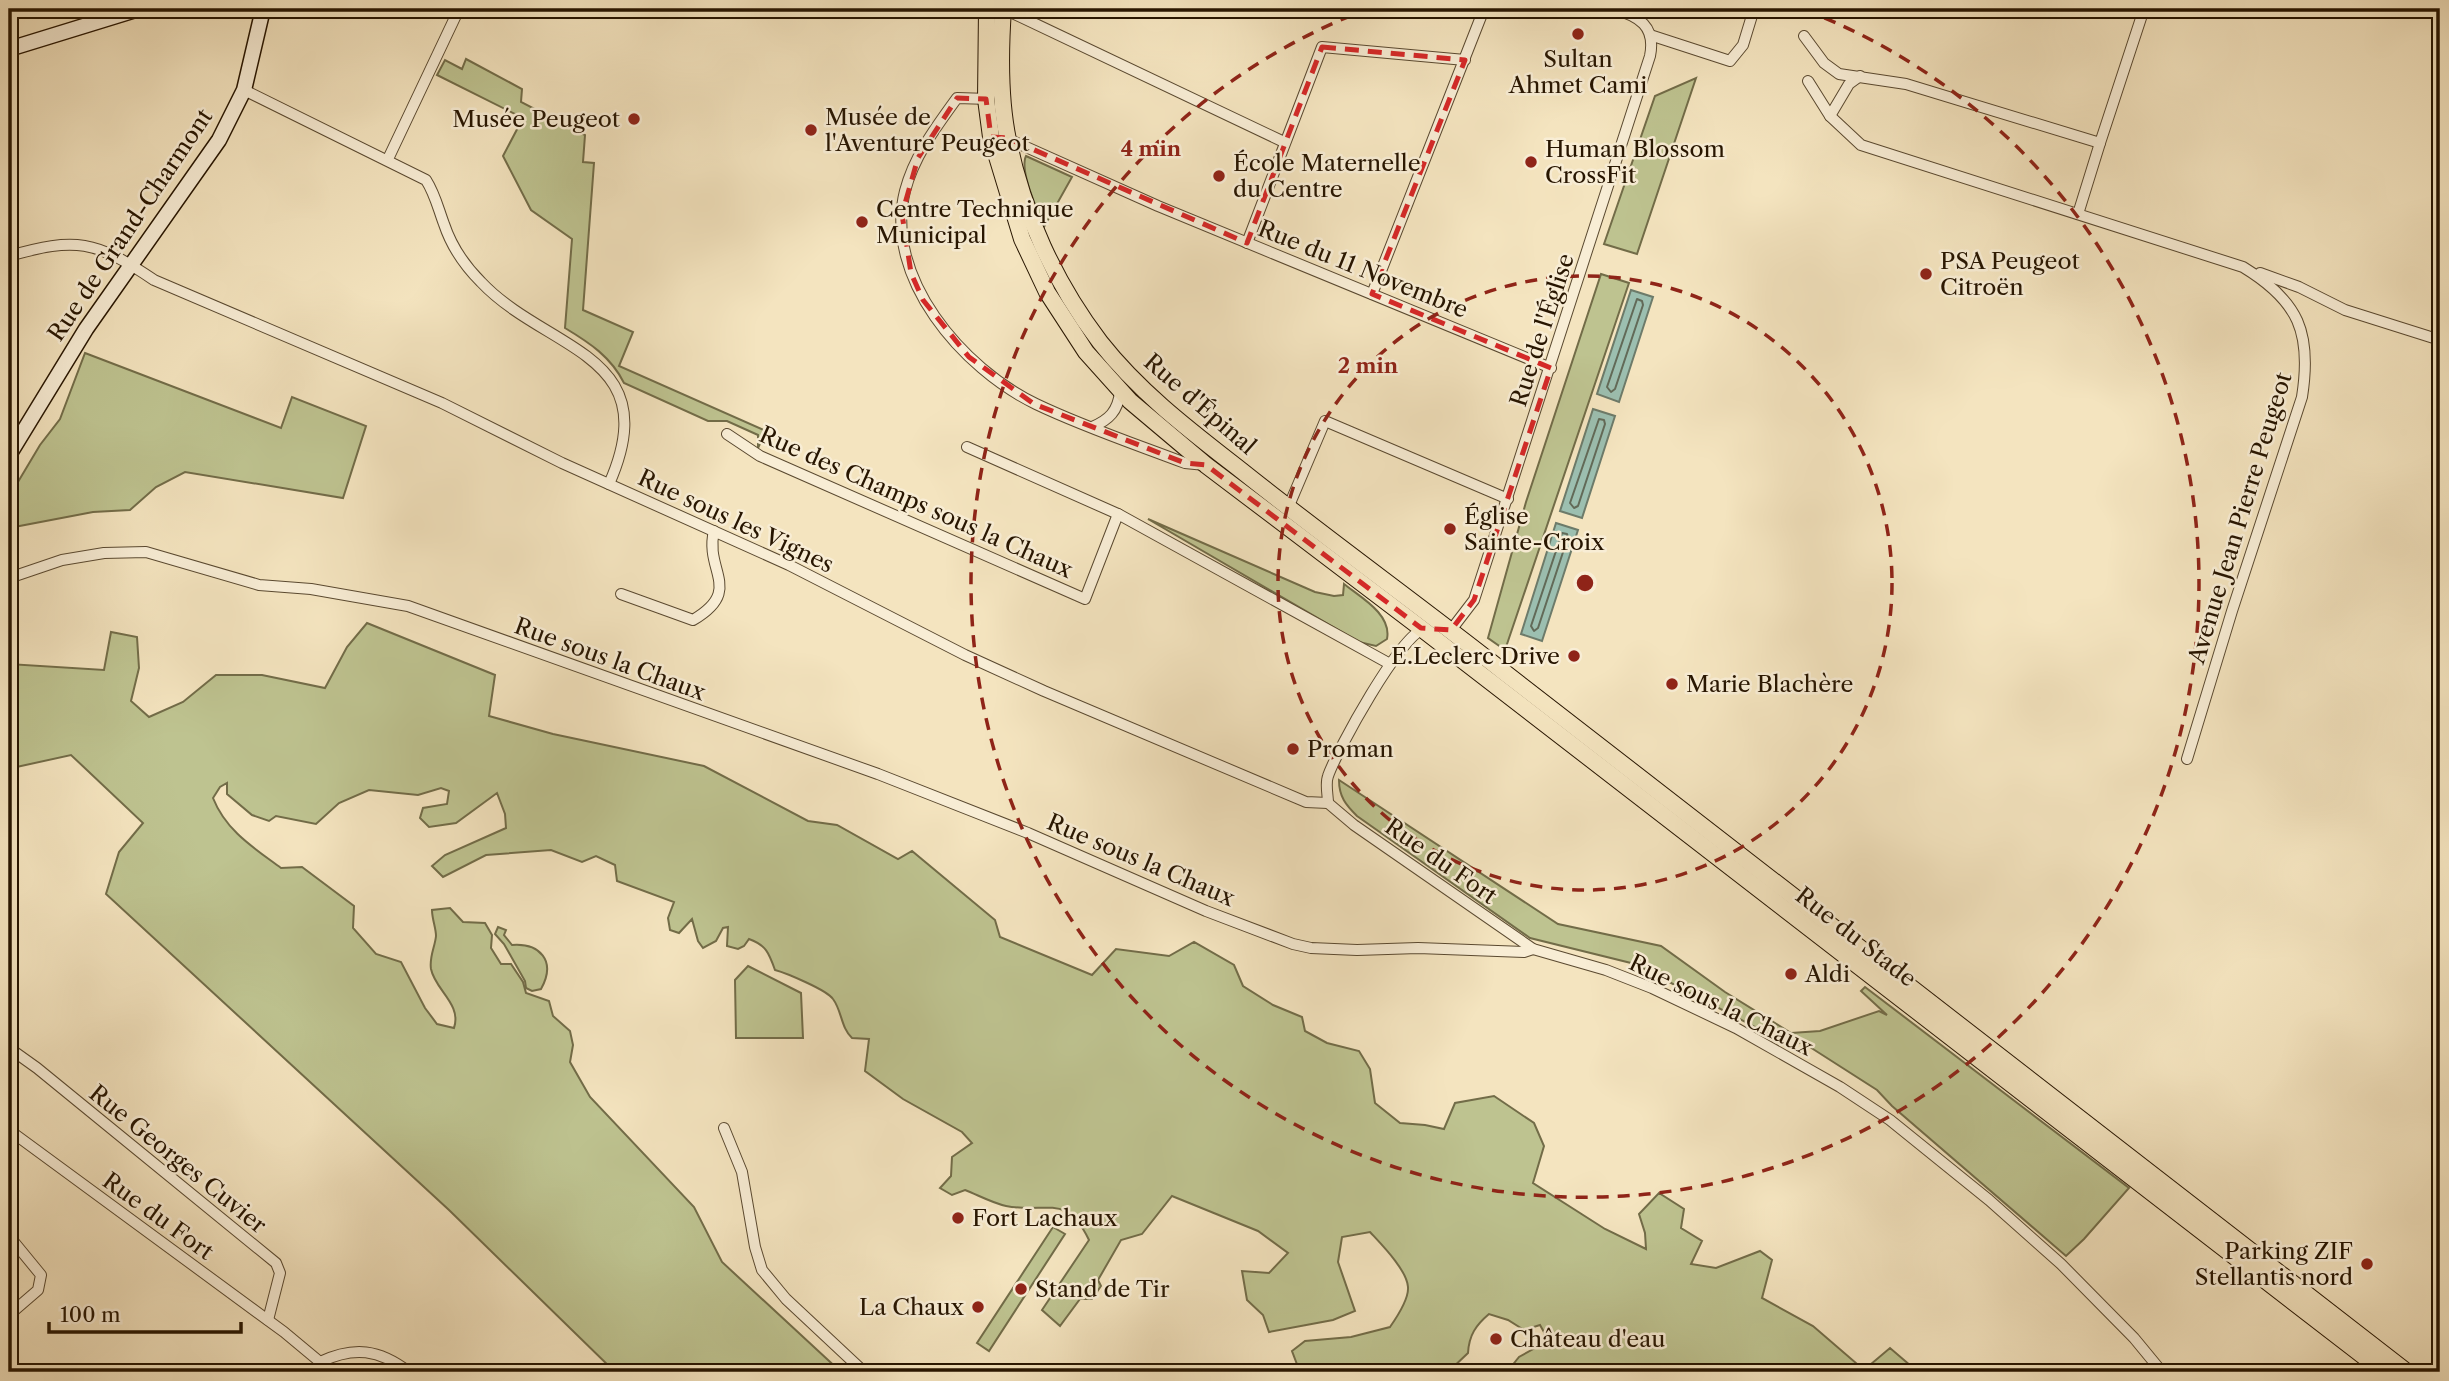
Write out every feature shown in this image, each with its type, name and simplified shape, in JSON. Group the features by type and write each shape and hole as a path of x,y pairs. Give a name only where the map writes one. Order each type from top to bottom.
{"main road":[{"name":"Rue d'Épinal","path":"987,9 986,99 999,138 1045,252 1073,303 1103,345 1169,413 1288,508 1451,630"},
{"name":"Rue d'Épinal","path":"1004,9 1000,70 1003,100 999,138 1022,239 1047,292 1086,352 1121,392 1206,465 1421,628"},
{"name":"Rue du Stade","path":"1421,628 2270,1275"},
{"name":"Rue du Stade","path":"1451,630 2270,1275"},
{"path":"2270,1275 2379,1369"},
{"path":"2270,1275 2407,1372"}],"street":[{"path":"9,49 139,9"},
{"name":"Rue de Grand-Charmont","path":"9,455 50,384 219,140 244,90 263,9"},
{"path":"388,159 459,9"},
{"path":"1004,9 1284,142"},
{"path":"1372,294 1484,9"},
{"path":"1614,9 1625,10 1641,20 1650,35 1730,61 1743,45 1754,9"},
{"path":"2078,214 2144,9"},
{"name":"Rue de l'Église","path":"1451,630 1474,600 1508,499 1644,74 1651,48 1650,35"},
{"path":"1804,36 1824,63 1839,74 1906,84 2100,143"},
{"path":"1248,243 1322,47 1465,60"},
{"path":"1830,116 1849,84 1860,76"},
{"name":"Avenue Jean Pierre Peugeot","path":"1808,81 1830,116 1861,145 2243,267 2299,287 2345,310 2440,340"},
{"path":"244,90 426,180 435,194 444,225 467,268 502,301 583,352 601,368 622,401 625,428 623,444 609,484"},
{"path":"1003,100 957,98 933,131 918,158 905,191 902,214 911,273 923,300 936,320 969,357 1001,384 1034,404 1185,463 1206,465"},
{"name":"Rue du 11 Novembre","path":"999,138 1551,368"},
{"name":"Rue sous les Vignes","path":"9,256 50,244 88,245 131,264 154,280 442,403 874,607 965,655 1044,691 1306,802 1328,803"},
{"name":"Avenue Jean Pierre Peugeot","path":"2188,759 2232,611 2302,397 2306,370 2302,334 2293,309 2274,289 2243,267"},
{"path":"1092,427 1107,421 1115,411 1121,392"},
{"path":"1288,508 1325,421 1508,499"},
{"name":"Rue des Champs sous la Chaux","path":"727,434 760,456 1085,599 1118,514"},
{"path":"967,447 1118,514 1390,664"},
{"path":"621,594 693,620 710,609 720,592 720,581 711,546 714,531"},
{"name":"Rue sous la Chaux","path":"9,578 62,560 146,552 259,585 311,589 408,606 878,774 1028,833 1206,911 1293,944 1311,948 1357,950 1418,948 1524,952 1533,949 1606,970 1736,1028 1840,1087 1890,1120 1989,1200 2061,1264 2134,1338 2162,1372"},
{"path":"1328,803 1327,779 1343,744 1390,664 1413,634 1421,628 1451,630 1457,656"},
{"name":"Rue du Fort","path":"1328,803 1354,825 1533,949"},
{"name":"Rue Georges Cuvier","path":"9,1048 276,1263 280,1273 268,1320"},
{"path":"724,1128 742,1171 755,1247 762,1270 786,1299 864,1372"},
{"name":"Rue du Fort","path":"9,1130 284,1332 328,1372"},
{"path":"9,1236 41,1275 38,1290 9,1315"},
{"path":"320,1362 337,1354 360,1351 388,1359 409,1372"}],"highlighted area":[{"path":"1322,47 1465,60 1372,294 1551,368 1474,600 1451,630 1421,628 1206,465 1185,463 1034,404 969,357 923,300 911,273 902,214 918,158 957,98 986,99 991,137 1007,138 1247,243"}],"green space":[{"path":"466,59 522,89 521,102 585,135 583,162 594,163 583,310 633,332 619,366 766,431 758,448 758,435 727,421 708,421 624,383 599,351 565,328 572,239 531,210 503,156 523,118 437,75 445,60 462,69"},
{"path":"1696,78 1637,254 1604,244 1655,96"},
{"path":"1026,156 1072,177 1044,227 1027,181"},
{"path":"1601,274 1629,283 1505,650 1488,638 1526,502"},
{"path":"85,353 281,428 292,397 366,426 343,498 185,472 156,487 130,510 93,512 9,528 9,497 40,445 60,419"},
{"path":"1148,519 1315,592 1343,595 1344,584 1380,614 1385,622 1387,639 1376,646 1359,642"},
{"path":"367,623 495,675 489,716 553,734 704,766 808,821 837,825 898,859 912,851 995,920 1000,937 1092,975 1116,949 1169,956 1194,942 1234,965 1243,986 1273,1005 1302,1017 1305,1031 1327,1043 1359,1051 1370,1069 1375,1103 1400,1123 1444,1129 1455,1103 1494,1096 1534,1123 1544,1146 1533,1183 1605,1229 1646,1249 1645,1233 1639,1214 1659,1193 1684,1209 1681,1228 1702,1241 1691,1264 1716,1268 1760,1251 1772,1260 1762,1298 1813,1326 1864,1370 1890,1348 1918,1372 1507,1372 1519,1357 1535,1348 1545,1334 1540,1325 1524,1330 1508,1320 1489,1314 1474,1331 1468,1353 1448,1372 1318,1372 1298,1367 1292,1351 1305,1341 1351,1337 1390,1327 1399,1313 1407,1297 1407,1280 1387,1250 1370,1232 1342,1237 1338,1262 1355,1311 1333,1320 1269,1332 1263,1315 1247,1300 1242,1271 1269,1273 1288,1253 1258,1231 1172,1196 1142,1234 1121,1240 1098,1280 1101,1286 1092,1299 1080,1299 1060,1326 1042,1310 1089,1240 1081,1225 1063,1210 1006,1206 965,1190 952,1195 940,1188 951,1176 952,1157 972,1143 962,1132 903,1099 865,1071 869,1039 852,1038 833,999 797,978 775,970 769,954 759,944 749,939 738,949 727,946 728,927 723,928 716,941 703,948 698,941 692,919 679,933 670,930 668,918 674,902 617,881 615,865 596,856 582,862 551,850 486,855 443,877 432,866 445,855 506,828 505,814 497,793 456,823 429,827 420,818 423,808 447,804 449,791 441,788 418,795 369,790 339,803 316,824 276,816 269,821 252,815 227,794 227,783 220,787 213,798 233,829 281,868 302,867 354,906 353,928 376,954 401,962 425,1008 437,1024 454,1028 455,1019 451,1004 433,977 431,969 436,936 432,910 450,908 463,922 485,923 492,935 491,948 501,964 511,964 523,982 526,993 549,1001 553,1016 570,1031 573,1045 570,1062 590,1097 694,1207 722,1262 841,1372 615,1372 449,1210 106,894 119,852 143,823 71,755 12,768 9,664 104,670 111,632 137,637 139,668 131,701 149,717 183,702 216,675 262,675 325,688 347,647"},
{"path":"1339,780 1558,924 1661,946 1725,992 1791,1033 1820,1031 1879,1011 1887,1015 1861,991 1865,987 2129,1188 2066,1256 1892,1106 1877,1090 1802,1042 1791,1046 1635,964 1530,938 1357,816 1344,800"},
{"path":"498,927 506,930 504,935 512,945 530,947 543,955 547,970 541,989 532,991 526,988 525,981 504,944 495,934"},
{"path":"748,966 801,993 803,1038 736,1038 735,980"},
{"name":"Stand de Tir","path":"1053,1227 1065,1234 989,1351 977,1343"}],"water":[{"path":"1631,290 1653,297 1619,402 1597,394"},
{"path":"1593,409 1615,416 1582,518 1560,511"},
{"path":"1556,523 1578,530 1542,641 1521,634"}],"place":[{"name":"Sultan Ahmet Cami","path":"1578,34"},
{"name":"Musée Peugeot","path":"634,119"},
{"name":"Musée de l'Aventure Peugeot","path":"811,130"},
{"name":"Human Blossom CrossFit","path":"1531,162"},
{"name":"École Maternelle du Centre","path":"1219,176"},
{"name":"Centre Technique Municipal","path":"862,222"},
{"name":"PSA Peugeot Citroën","path":"1926,274"},
{"name":"Église Sainte-Croix","path":"1450,529"},
{"name":"E.Leclerc Drive","path":"1574,656"},
{"name":"Marie Blachère","path":"1672,684"},
{"name":"Proman","path":"1293,749"},
{"name":"Aldi","path":"1791,974"},
{"name":"Fort Lachaux","path":"958,1218"},
{"name":"Parking ZIF Stellantis nord","path":"2367,1264"},
{"name":"Stand de Tir","path":"1021,1289"},
{"name":"La Chaux","path":"978,1307"},
{"name":"Château d'eau","path":"1496,1339"}]}
